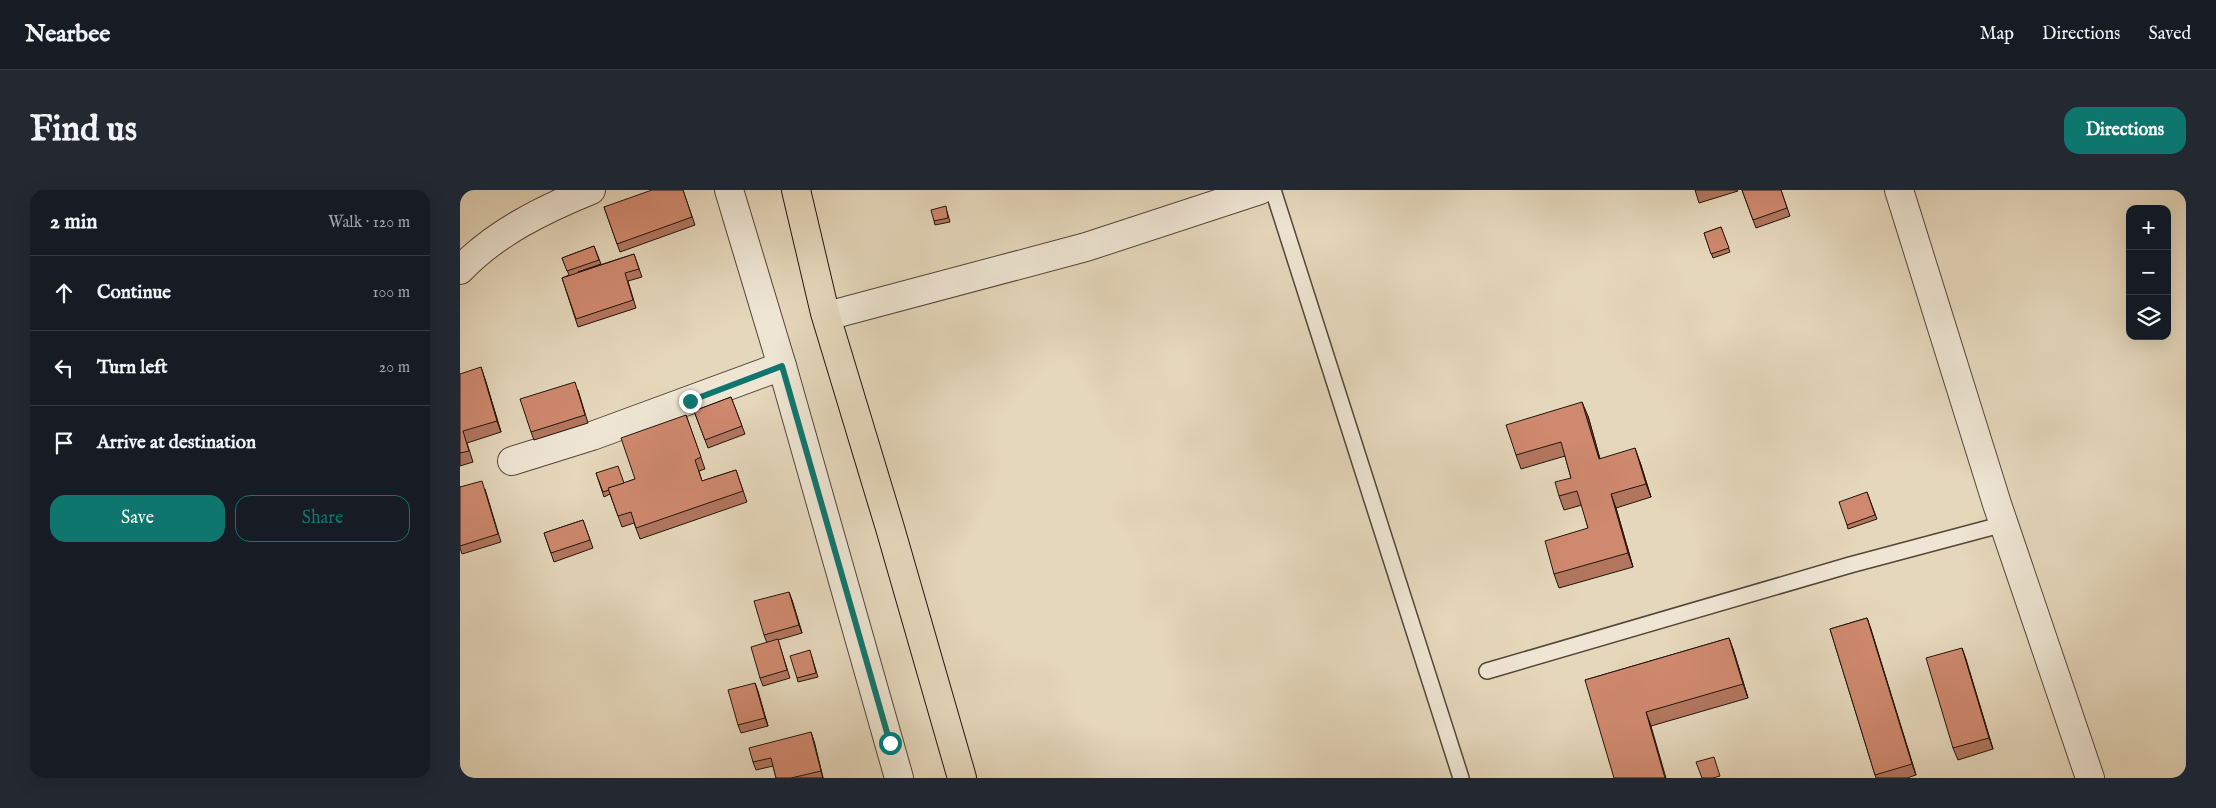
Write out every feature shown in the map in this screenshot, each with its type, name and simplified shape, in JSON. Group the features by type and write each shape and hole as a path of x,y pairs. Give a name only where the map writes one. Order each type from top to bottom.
{"main road":[{"path":"796,190 827,316 962,778"}],"street":[{"path":"460,270 488,246 522,223 591,190"},
{"path":"729,190 782,366 899,778"},
{"path":"827,316 1086,246 1260,190"},
{"path":"1900,190 2004,524 2090,778"},
{"path":"512,461 592,436 782,366"}],"lane":[{"path":"1272,190 1461,778"},
{"path":"1487,671 1850,565 2004,524"}],"building":[{"path":"652,190 683,190 692,217 617,244 604,207"},
{"path":"1742,190 1781,190 1787,208 1753,220"},
{"path":"946,206 948,218 934,221 931,210"},
{"path":"1721,227 1729,248 1711,254 1704,233"},
{"path":"594,246 599,260 567,271 562,258"},
{"path":"634,254 639,269 625,273 633,300 576,319 562,278"},
{"path":"481,367 497,421 463,431 469,451 460,453 460,374"},
{"path":"575,382 585,415 531,432 520,399"},
{"path":"731,397 742,426 705,440 694,411"},
{"path":"1582,402 1599,459 1635,448 1646,484 1611,494 1628,553 1554,574 1545,541 1588,528 1577,491 1559,496 1555,482 1571,478 1561,442 1516,455 1506,425"},
{"path":"686,415 701,457 695,460 702,481 736,470 743,491 636,528 631,512 618,516 608,488 635,479 621,438"},
{"path":"618,466 624,483 608,488 609,490 603,492 596,473"},
{"path":"482,481 498,534 460,546 460,487"},
{"path":"1867,492 1875,515 1847,525 1839,502"},
{"path":"583,520 590,540 551,553 544,533"},
{"path":"789,592 799,625 764,635 754,601"},
{"path":"1867,618 1912,764 1875,775 1830,629"},
{"path":"1729,638 1743,684 1646,712 1665,778 1614,778 1585,680"},
{"path":"778,639 787,670 760,678 751,647"},
{"path":"1962,648 1989,738 1953,748 1926,658"},
{"path":"810,650 816,673 797,678 790,656"},
{"path":"755,683 765,718 738,725 728,690"},
{"path":"811,732 821,771 791,778 776,778 771,758 753,762 749,748"},
{"path":"1714,757 1720,776 1702,778 1696,762"}],"route":[{"path":"690,401 782,366 890,743"}]}
